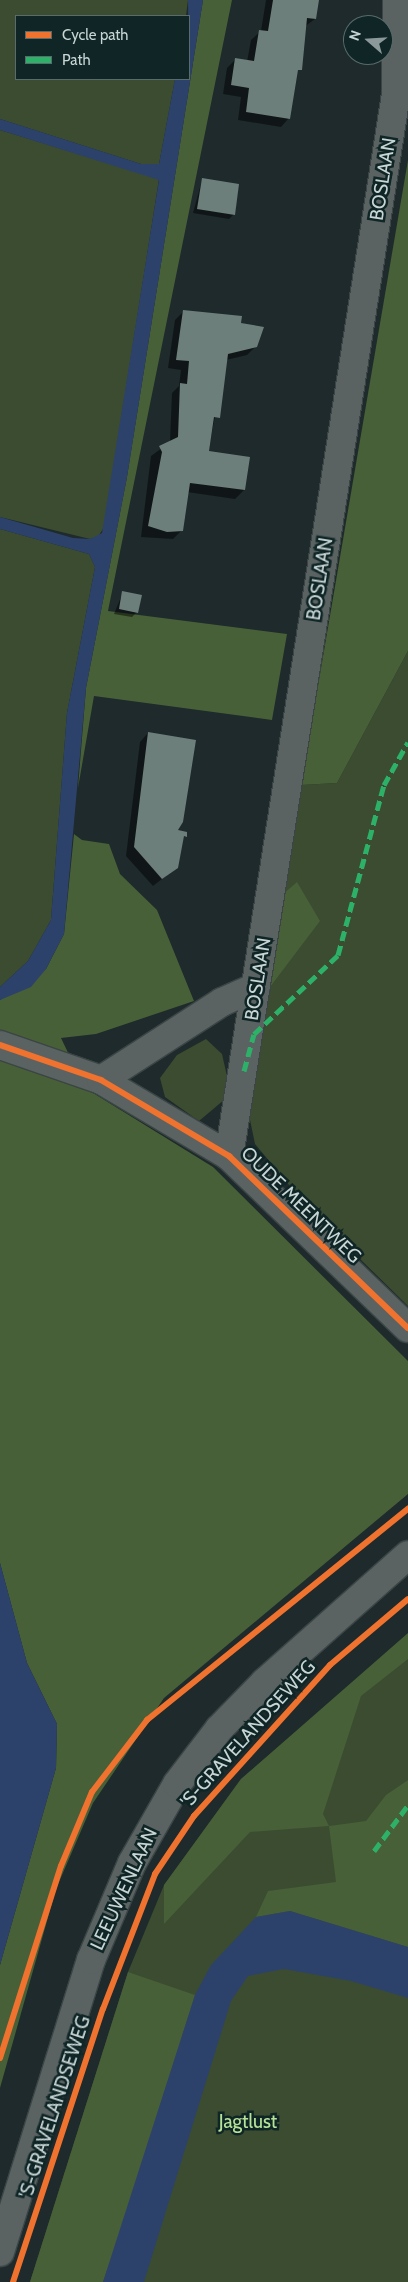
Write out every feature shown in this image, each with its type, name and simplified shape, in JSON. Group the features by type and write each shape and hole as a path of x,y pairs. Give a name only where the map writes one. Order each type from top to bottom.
{"street":[{"name":"BOSLAAN","path":"229,1156 396,94 397,0"},
{"path":"101,1080 222,1002 256,986"},
{"name":"OUDE MEENTWEG","path":"0,1045 101,1080 229,1156 408,1328"},
{"name":"LEEUWENLAAN","path":"0,2252 91,1960 132,1864 177,1784 219,1729 265,1682 408,1555"}],"green space":[{"path":"0,0 188,0 186,15 15,15 15,80 175,80 159,164 141,164 0,119"},
{"path":"203,0 232,0 108,611 287,634 272,720 94,696 78,788 86,688 127,477"},
{"path":"0,130 159,179 104,527 98,537 90,539 0,517"},
{"path":"408,160 408,651 337,783 301,785"},
{"path":"0,529 89,554 95,567 67,713 51,920 28,961 0,987"},
{"path":"408,651 408,1306 309,1209 255,1144 249,1115 301,785 337,783"},
{"path":"74,834 82,840 109,844 120,874 157,910 194,1001 96,1034 61,1038 85,1088 213,1167 408,1361 408,1494 164,1698 93,1803 56,1889 0,2088 0,1965 56,1768 57,1724 27,1663 0,1563 0,1000 46,969 64,934"},
{"path":"297,882 320,921 267,991 282,895"},
{"path":"206,1039 222,1054 231,1094 199,1121 165,1097 160,1078 177,1055"},
{"path":"408,1633 408,1659 361,1696 323,1814 329,1826 250,1832 164,1924 164,1885 241,1779"},
{"name":"Jagtlust","path":"408,1636 408,2282 30,2282 128,1972 164,1885 241,1779"},
{"path":"408,1780 408,1947 290,1911 256,1917 268,1891 336,1882 329,1826 366,1821 386,1795"},
{"path":"128,1972 195,1995 130,2202 103,2282 30,2282"}],"water":[{"path":"188,0 203,0 127,477 86,688 64,934 46,969 31,987 0,1000 0,987 28,961 51,920 67,713 95,567 89,554 0,529 0,517 73,538 90,539 102,533 159,180 0,130 0,119 141,164 159,164 175,80 190,80 190,15 188,15"},
{"path":"0,1563 27,1663 57,1724 56,1768 0,1965"},
{"path":"290,1911 408,1947 408,1998 351,1981 284,1969 248,1976 231,2001 144,2282 103,2282 195,1995 211,1965 256,1917"}],"building":[{"path":"273,0 319,0 316,19 307,18 302,70 298,70 290,119 246,112 249,88 231,85 235,58 254,61 259,30 268,31"},
{"path":"202,178 239,184 235,215 197,209"},
{"path":"183,310 242,316 241,323 264,327 257,347 228,354 220,418 214,417 209,451 250,457 245,490 190,483 183,531 167,532 148,526 162,452 159,446 178,437 180,383 187,384 189,361 176,360"},
{"path":"122,591 142,595 138,613 119,609"},
{"path":"148,732 196,740 183,822 178,830 187,832 187,837 184,836 178,868 162,879 134,847"}],"marked path":[{"path":"244,1071 254,1034 338,955 384,785 408,742"},
{"path":"374,1851 408,1805"}],"cycle path":[{"path":"0,1045 101,1080 229,1156 408,1328"},
{"path":"0,2058 61,1866 92,1792 147,1720 408,1509"},
{"name":"'S-GRAVELANDSEWEG","path":"13,2282 103,2009 155,1874 194,1816 330,1665 408,1599"}]}
